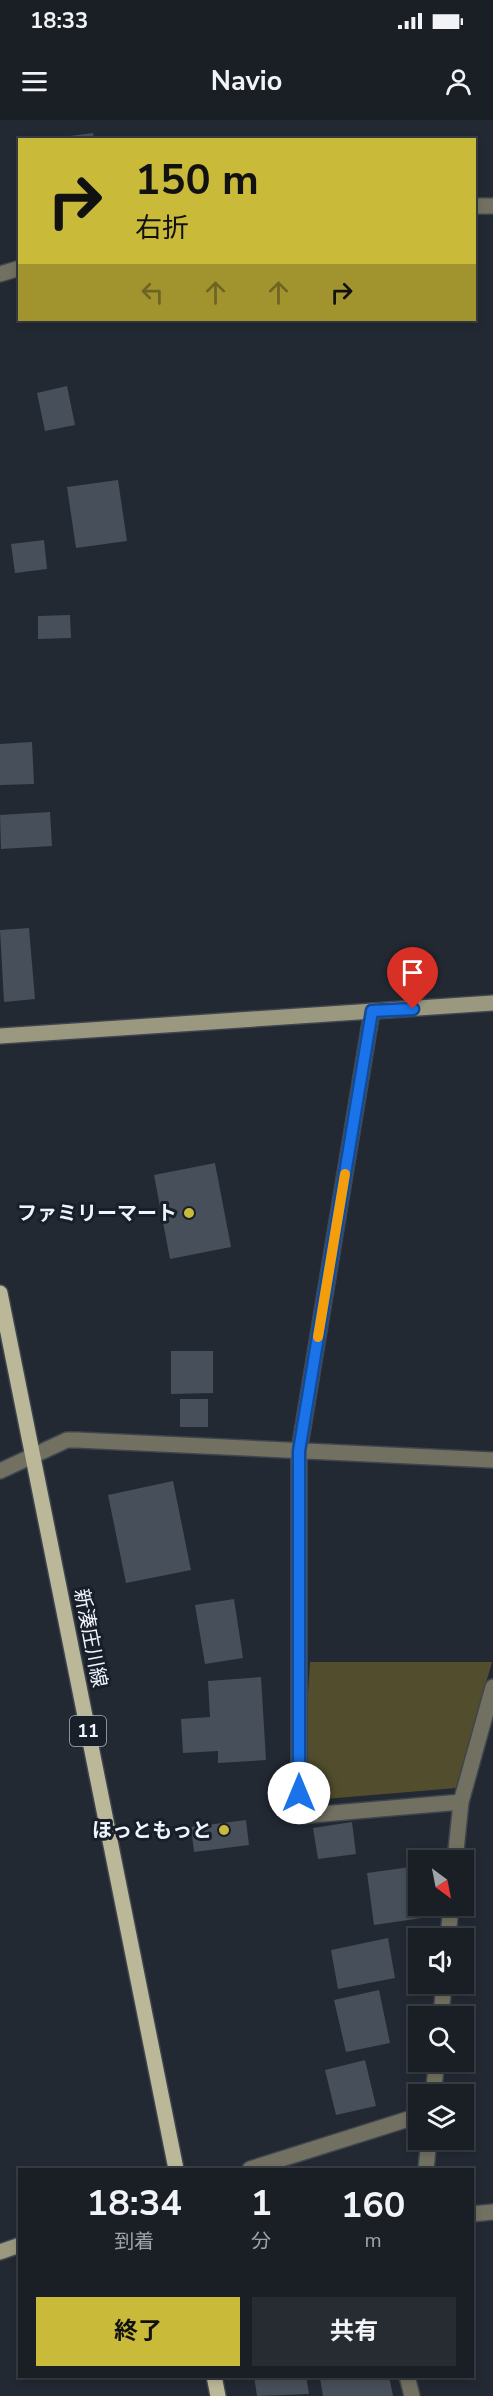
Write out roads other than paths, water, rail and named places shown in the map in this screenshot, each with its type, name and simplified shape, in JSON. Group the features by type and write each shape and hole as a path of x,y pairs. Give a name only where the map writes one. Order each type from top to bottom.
{"main road":[{"name":"新湊庄川線","path":"0,1293 176,2168"},
{"path":"214,2378 218,2396"}],"street":[{"path":"476,206 493,206"},
{"path":"0,274 18,269"},
{"path":"0,1036 493,1003"},
{"path":"372,1011 299,1451 299,1816 461,1802"},
{"path":"0,1471 67,1440 493,1460"},
{"path":"456,1850 461,1802 493,1687"},
{"path":"253,2168 408,2119"},
{"path":"426,2168 428,2150"},
{"path":"474,2214 493,2212"},
{"path":"0,2252 18,2246"},
{"path":"408,2378 412,2396"}],"place":[{"name":"ファミリーマート","path":"189,1213"},
{"name":"ほっともっと","path":"224,1830"}]}
